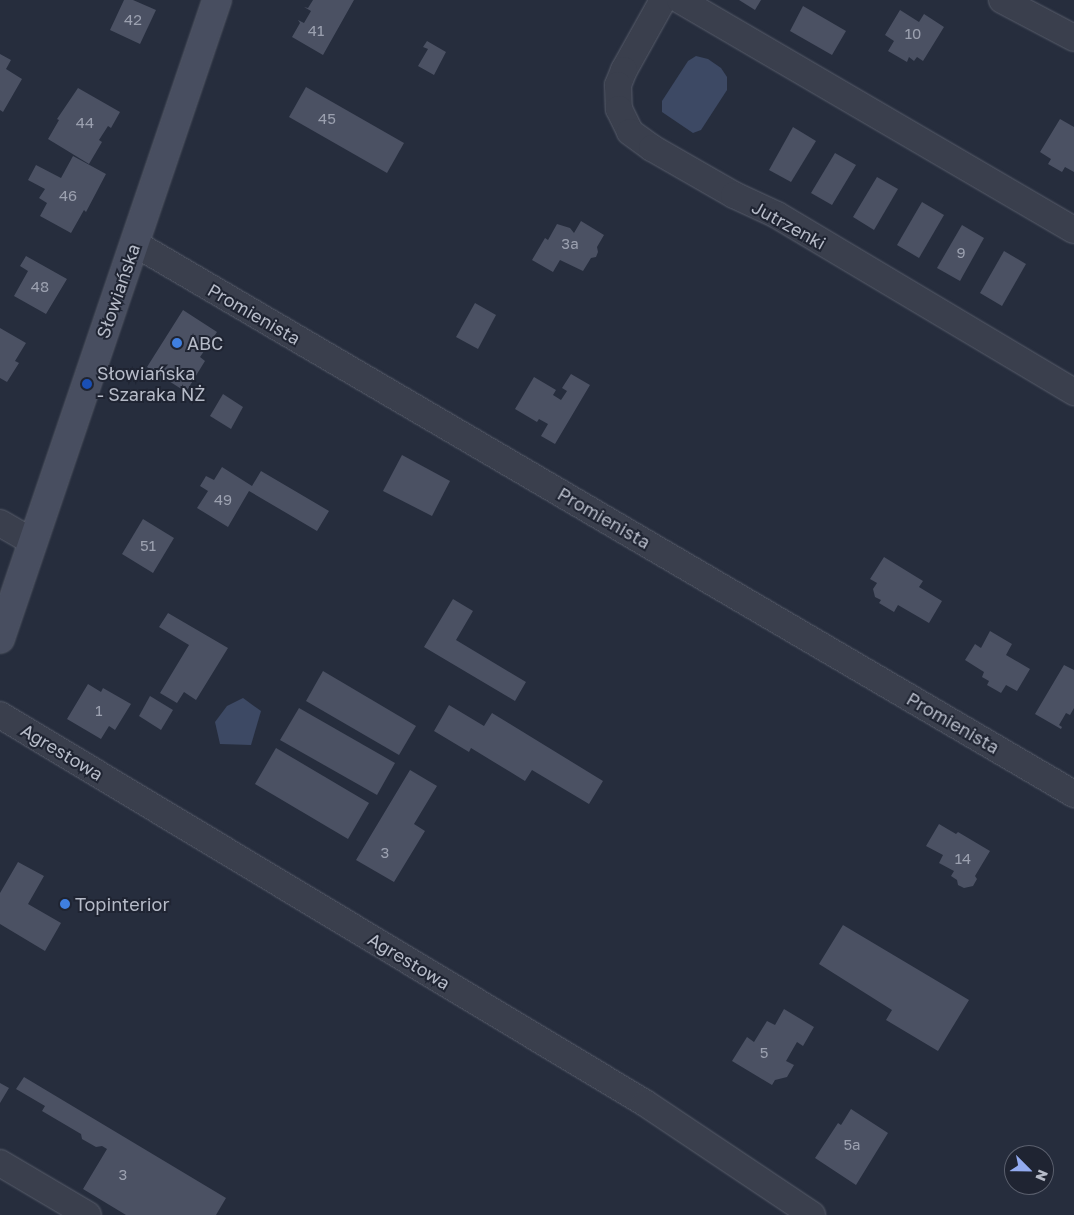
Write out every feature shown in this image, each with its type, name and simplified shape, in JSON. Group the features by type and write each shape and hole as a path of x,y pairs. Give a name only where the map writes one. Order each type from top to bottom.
{"street":[{"name":"Słowiańska","path":"0,639 217,0"},
{"name":"Jutrzenki","path":"663,0 624,70 618,85 619,109 630,132 652,148 734,195 777,215 1074,392"},
{"path":"680,0 1074,230"},
{"path":"1002,0 1074,38"},
{"name":"Promienista","path":"134,243 1074,794"},
{"path":"0,523 32,542"},
{"name":"Agrestowa","path":"0,715 645,1103 812,1215"},
{"path":"0,1163 88,1215"}],"water":[{"path":"696,56 708,59 721,68 727,77 727,90 701,130 693,133 662,112 662,101 688,61"},
{"path":"243,698 261,711 251,745 220,744 215,722 227,706"}],"building":[{"path":"124,0 133,0 156,10 140,44 110,30"},
{"path":"313,0 354,0 323,55 292,37 300,23 298,20 304,23 311,11 304,7 308,8"},
{"path":"739,0 761,0 755,10"},
{"path":"803,6 846,31 832,55 790,31"},
{"path":"900,10 919,22 924,14 944,27 923,61 917,57 914,61 909,57 907,62 888,51 894,41 885,35"},
{"path":"427,41 446,52 434,75 418,66 428,49 423,47"},
{"path":"0,54 11,60 6,69 22,79 3,112 0,110"},
{"path":"306,87 404,143 387,173 289,117"},
{"path":"78,88 120,112 111,128 108,126 99,140 102,142 89,164 48,139 59,120 57,119"},
{"path":"1060,119 1074,127 1074,172 1065,167 1062,172 1048,164 1051,159 1040,152"},
{"path":"793,127 816,141 791,182 769,170"},
{"path":"835,153 856,165 832,205 811,193"},
{"path":"73,156 106,174 86,212 84,210 71,233 40,216 47,203 39,198 45,189 28,180 36,165 61,178"},
{"path":"877,177 898,189 874,230 853,217"},
{"path":"922,202 944,215 919,258 897,245"},
{"path":"581,221 604,235 597,247 596,257 591,258 583,271 560,260 553,272 532,260 545,238 548,240 557,224 570,228 574,233"},
{"path":"962,225 984,238 960,281 937,268"},
{"path":"1004,251 1026,264 1002,306 980,293"},
{"path":"26,256 67,279 46,314 14,296 28,271 20,266"},
{"path":"475,303 496,315 478,349 456,337"},
{"path":"183,310 217,332 200,357 205,361 186,392 147,367"},
{"path":"0,328 26,343 15,361 19,363 7,382 0,378"},
{"path":"571,374 590,385 555,444 541,436 548,424 539,419 537,422 515,409 534,377 556,390 553,395 561,400 567,391 562,388"},
{"path":"223,394 243,407 231,429 210,416"},
{"path":"402,455 450,481 432,516 383,491"},
{"path":"222,467 252,486 261,471 329,511 317,531 249,491 228,527 197,508 208,491 200,486 206,476 214,480"},
{"path":"143,519 174,538 153,573 122,554"},
{"path":"884,557 923,581 919,587 942,601 929,623 898,605 894,612 879,603 881,600 875,597 873,589 877,583 870,579"},
{"path":"453,599 473,611 456,640 526,682 515,701 424,647"},
{"path":"168,613 228,648 196,700 184,692 177,703 160,693 189,645 159,627"},
{"path":"990,631 1012,644 1006,655 1030,669 1017,691 1006,685 1001,693 987,685 989,681 982,677 984,672 965,660 975,644 981,648"},
{"path":"1064,665 1074,670 1074,708 1070,715 1066,713 1059,725 1062,727 1061,729 1035,714"},
{"path":"323,671 416,726 399,755 306,701"},
{"path":"88,684 101,692 103,688 131,704 115,730 109,726 101,739 67,719"},
{"path":"150,696 173,710 161,730 139,716"},
{"path":"449,705 484,726 492,713 603,781 589,804 532,770 525,781 471,748 469,752 434,731"},
{"path":"299,708 395,763 377,795 280,740"},
{"path":"276,748 369,803 348,839 255,784"},
{"path":"410,770 437,786 414,824 425,831 394,882 356,860"},
{"path":"939,824 956,834 958,832 990,851 975,876 977,879 973,886 964,888 958,885 957,880 951,876 954,871 939,863 943,855 926,846"},
{"path":"18,862 44,876 28,904 61,923 45,951 0,924 0,893"},
{"path":"843,925 969,1000 938,1051 886,1020 892,1010 819,964"},
{"path":"784,1009 814,1027 803,1046 797,1042 786,1061 794,1065 787,1077 775,1080 772,1085 732,1061 747,1037 754,1042 767,1021 775,1025"},
{"path":"24,1077 226,1198 216,1215 126,1215 83,1189 107,1149 102,1146 96,1147 82,1139 81,1134 42,1111 45,1106 16,1089"},
{"path":"0,1083 9,1088 0,1103"},
{"path":"851,1109 888,1133 856,1185 815,1158 838,1123 841,1125"}],"place":[{"name":"ABC","path":"177,343"},
{"name":"Słowiańska - Szaraka NŻ","path":"87,384"},
{"name":"Topinterior","path":"65,904"}]}
